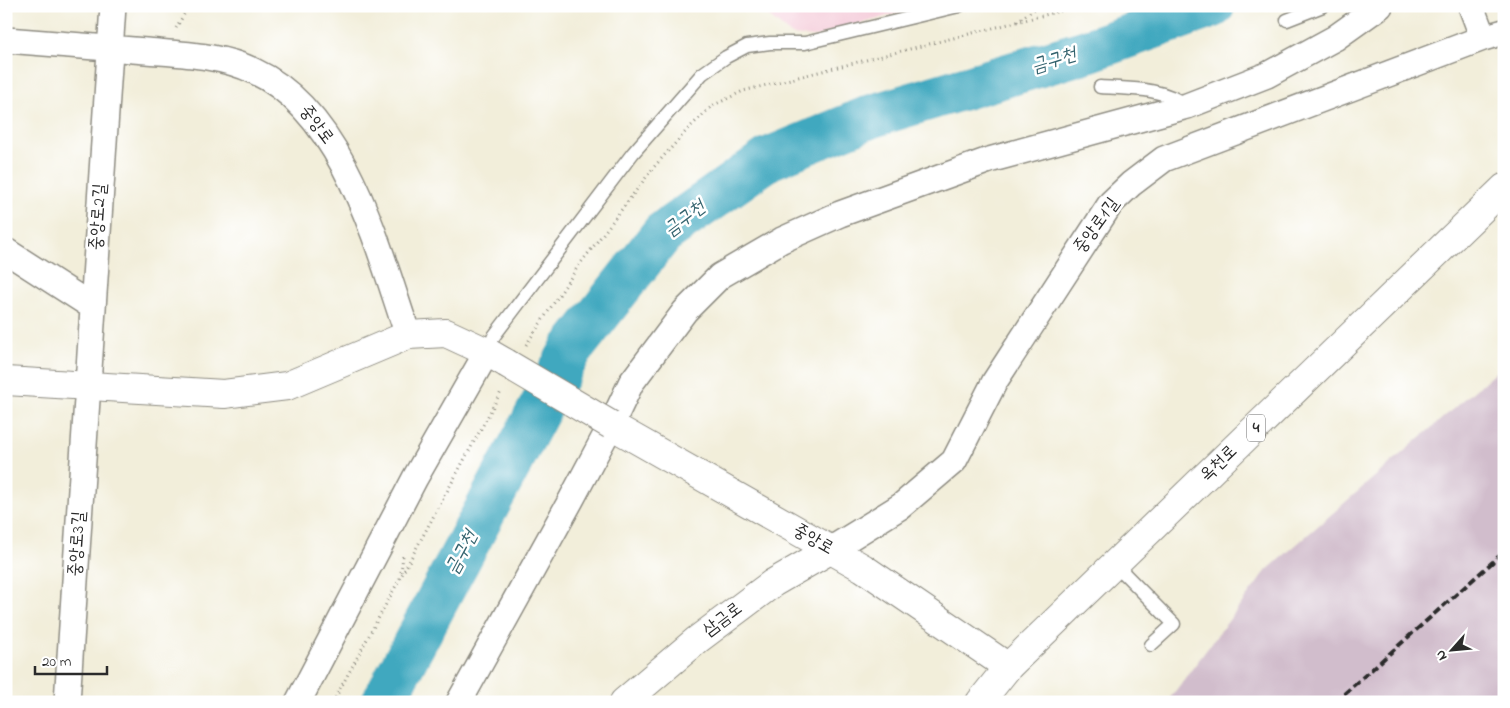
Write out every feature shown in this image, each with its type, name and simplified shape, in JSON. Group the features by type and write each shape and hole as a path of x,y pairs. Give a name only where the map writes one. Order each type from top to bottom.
{"main road":[{"name":"옥천로","path":"980,702 1008,667 1504,188"},
{"path":"6,380 224,394 287,386 408,336 446,333 505,364"},
{"name":"중앙로","path":"505,364 863,568 1008,667"},
{"name":"삼금로","path":"624,702 698,640 765,589 830,550"}],"street":[{"name":"중앙로2길","path":"89,386 113,6"},
{"path":"460,702 611,426 631,383 685,311 720,276 782,240 840,214 989,160 1187,106 1267,75 1335,38 1380,6"},
{"path":"1471,6 1493,35"},
{"name":"중앙로1길","path":"830,550 901,506 954,461 994,381 1111,203 1131,184 1164,159 1493,35"},
{"path":"6,40 110,48"},
{"name":"중앙로","path":"110,48 176,53 220,60 254,71 297,100 331,143 362,204 408,336"},
{"path":"6,251 94,307"},
{"path":"298,702 415,478 505,364"},
{"name":"중앙로3길","path":"67,702 89,386"}],"lane":[{"path":"505,364 494,336 633,153 702,74 726,57 747,46 770,43 805,43 959,6"},
{"path":"1287,20 1322,6"},
{"path":"1100,87 1163,93 1174,96 1187,106"},
{"path":"1115,564 1174,624 1152,645"}],"path":[{"path":"1014,23 1039,6"},
{"path":"333,702 505,364 654,167 688,128 712,106 743,91 1080,6"}],"shaded area":[{"path":"756,6 924,6 813,37 792,35"},
{"path":"1504,365 1504,702 1167,702 1267,570"}],"waterway":[{"name":"금구천","path":"383,702 571,350 663,233 768,159 872,116 1087,51 1213,6"}],"railway":[{"path":"1335,702 1504,552"},
{"path":"1497,702 1504,696"}]}
